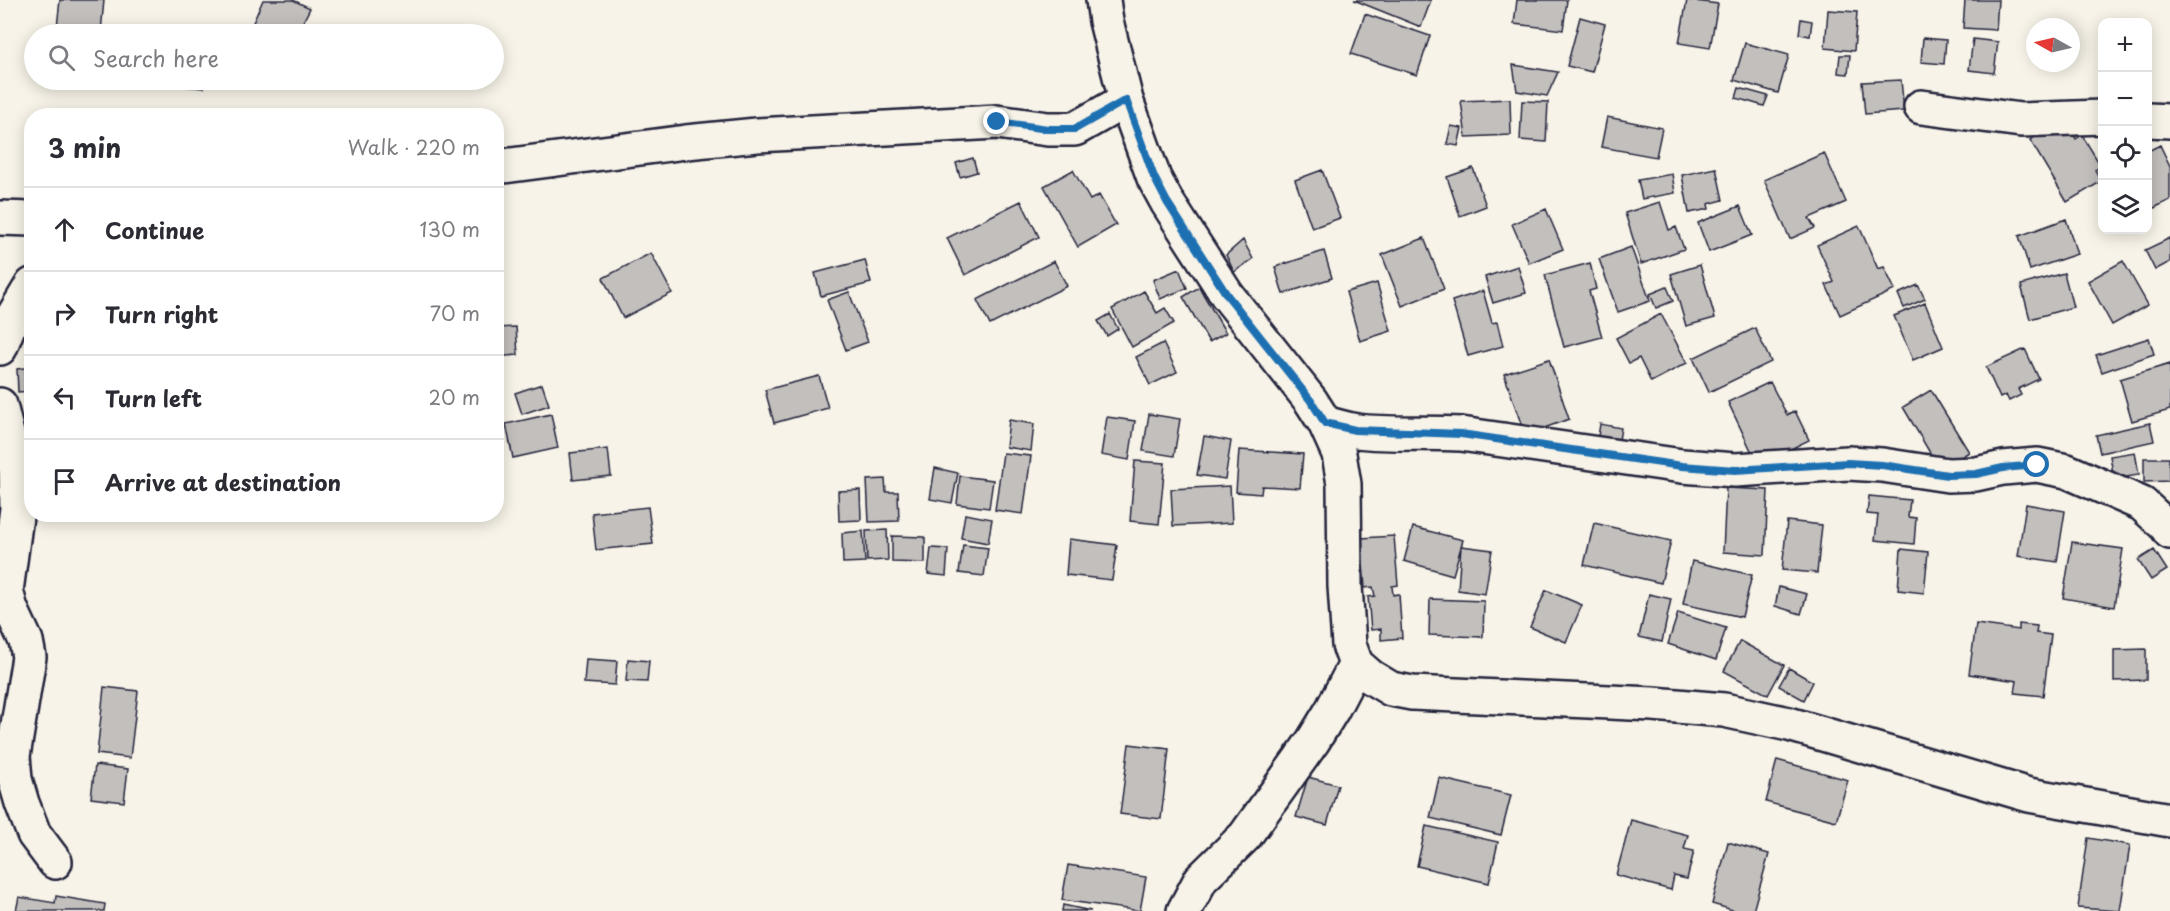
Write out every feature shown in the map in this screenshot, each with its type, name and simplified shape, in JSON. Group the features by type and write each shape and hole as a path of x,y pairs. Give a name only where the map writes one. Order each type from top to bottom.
{"street":[{"path":"1102,0 1126,100 1154,177 1167,202 1227,295 1311,401 1325,423 1339,454 1344,484 1345,586 1349,645 1356,664 1371,677 1391,688 1412,693 1653,704 1724,710 1789,724 2029,795 2170,820"},
{"path":"504,166 686,142 769,135 997,122 1048,129 1075,129 1126,100"},
{"path":"1921,107 2021,120 2098,117"},
{"path":"2152,120 2170,121"},
{"path":"0,218 24,219"},
{"path":"0,348 11,320 24,298"},
{"path":"0,405 16,470 17,509 6,591 11,609 26,641 29,657 13,756 15,779 34,834 55,861"},
{"path":"1325,423 1366,431 1461,434 1682,466 1735,470 1848,463 1882,465 1948,475 1976,474 2003,468 2037,465 2067,471 2142,504 2170,532"},
{"path":"1184,911 1201,879 1245,836 1313,741 1356,664"}],"building":[{"path":"60,0 104,0 102,24 57,24"},
{"path":"263,0 293,0 310,8 302,24 252,24"},
{"path":"1354,0 1431,0 1421,27"},
{"path":"1517,0 1567,0 1563,30 1514,24"},
{"path":"1687,0 1718,4 1710,48 1679,43"},
{"path":"1965,0 1998,0 1996,30 1963,28"},
{"path":"1828,10 1857,12 1854,51 1825,48"},
{"path":"1365,14 1430,36 1417,75 1351,54"},
{"path":"1580,17 1605,24 1592,72 1567,66"},
{"path":"1801,19 1812,21 1810,36 1799,34"},
{"path":"1923,38 1946,40 1944,64 1921,62"},
{"path":"1973,39 1998,42 1994,73 1969,70"},
{"path":"1745,43 1789,55 1778,93 1734,80"},
{"path":"1840,55 1850,55 1848,74 1838,73"},
{"path":"1513,65 1558,72 1547,96 1517,91"},
{"path":"1901,80 1904,111 1865,114 1862,82"},
{"path":"1739,88 1768,96 1764,106 1736,98"},
{"path":"1510,99 1511,135 1466,137 1461,101"},
{"path":"1522,101 1548,102 1546,142 1520,140"},
{"path":"1607,117 1662,128 1656,157 1601,147"},
{"path":"2059,122 2067,124 2076,139 2082,135 2098,161 2098,168 2095,170 2098,175 2098,183 2067,202 2030,140"},
{"path":"1451,126 1462,128 1458,146 1447,144"},
{"path":"2160,145 2170,166 2170,200 2152,209 2152,180 2152,149"},
{"path":"1824,153 1846,202 1809,218 1815,228 1790,239 1764,180"},
{"path":"973,158 977,172 960,177 956,163"},
{"path":"1473,168 1486,206 1460,216 1447,177"},
{"path":"1716,168 1723,200 1708,204 1709,209 1689,213 1682,175"},
{"path":"1073,170 1090,200 1099,195 1116,225 1078,247 1044,186"},
{"path":"1322,170 1340,218 1312,228 1295,180"},
{"path":"1672,174 1675,193 1642,199 1638,180"},
{"path":"1021,201 1039,237 965,275 947,238"},
{"path":"1660,202 1669,230 1676,227 1684,249 1641,264 1625,213"},
{"path":"1740,206 1752,235 1709,252 1698,223"},
{"path":"1546,209 1563,249 1529,263 1512,224"},
{"path":"2066,219 2077,254 2030,270 2019,236"},
{"path":"1859,226 1878,269 1884,267 1895,290 1840,315 1826,285 1834,282 1817,245"},
{"path":"1424,238 1444,289 1402,306 1382,255"},
{"path":"2170,238 2170,262 2155,270 2145,250"},
{"path":"1243,240 1253,259 1234,272 1226,255"},
{"path":"1631,247 1650,301 1618,312 1599,259"},
{"path":"1324,251 1332,278 1283,294 1275,267"},
{"path":"651,253 672,293 623,318 603,278"},
{"path":"865,260 871,283 821,296 815,273"},
{"path":"1054,261 1067,286 990,325 977,300"},
{"path":"2123,261 2148,305 2112,325 2088,281"},
{"path":"1590,263 1596,289 1589,291 1602,337 1564,347 1545,275"},
{"path":"1700,265 1715,318 1686,326 1671,274"},
{"path":"1518,266 1526,293 1493,303 1485,277"},
{"path":"1179,269 1187,288 1160,299 1153,280"},
{"path":"2064,273 2073,307 2030,319 2021,285"},
{"path":"1377,283 1391,331 1360,341 1346,292"},
{"path":"1918,285 1925,299 1904,308 1898,294"},
{"path":"1199,287 1226,333 1209,342 1183,297"},
{"path":"1667,287 1673,301 1656,308 1650,294"},
{"path":"1144,291 1157,313 1165,308 1174,323 1132,347 1112,309"},
{"path":"1483,291 1492,323 1497,322 1503,346 1468,356 1452,301"},
{"path":"849,292 868,342 846,350 827,300"},
{"path":"1925,303 1943,347 1913,360 1894,316"},
{"path":"1110,314 1118,329 1107,336 1098,321"},
{"path":"1661,314 1687,363 1651,382 1639,358 1629,363 1616,338"},
{"path":"516,327 518,355 504,356 504,328"},
{"path":"1755,328 1771,362 1709,392 1693,358"},
{"path":"2149,338 2154,354 2102,372 2096,355"},
{"path":"1163,343 1177,372 1150,385 1136,357"},
{"path":"2025,349 2039,379 2018,389 2021,395 2009,401 2006,395 2000,398 1986,367"},
{"path":"1549,359 1569,419 1525,435 1504,374"},
{"path":"2170,364 2170,410 2132,421 2120,379"},
{"path":"24,368 24,392 18,392 17,369"},
{"path":"819,376 828,408 774,423 765,390"},
{"path":"1770,382 1787,415 1795,411 1809,440 1758,465 1728,402"},
{"path":"542,384 549,405 522,414 515,393"},
{"path":"1931,390 1969,452 1940,470 1903,407"},
{"path":"551,414 558,448 513,458 506,424"},
{"path":"1149,414 1180,419 1174,456 1143,451"},
{"path":"1107,417 1135,421 1129,460 1101,455"},
{"path":"1009,420 1034,424 1031,451 1006,447"},
{"path":"2150,423 2154,441 2100,453 2096,435"},
{"path":"1600,424 1621,428 1618,446 1597,443"},
{"path":"1204,436 1231,441 1225,479 1197,475"},
{"path":"608,449 611,476 573,480 570,453"},
{"path":"1239,450 1303,454 1300,488 1262,486 1261,494 1236,492"},
{"path":"2135,452 2139,475 2114,479 2110,456"},
{"path":"1003,453 1031,456 1023,514 995,510"},
{"path":"2144,458 2169,458 2169,481 2144,482"},
{"path":"1135,461 1165,463 1159,524 1130,521"},
{"path":"935,468 958,473 952,503 930,499"},
{"path":"960,476 993,480 989,508 957,504"},
{"path":"885,479 886,492 898,492 899,521 869,522 867,480"},
{"path":"1230,486 1232,523 1173,526 1171,489"},
{"path":"1726,488 1768,490 1765,555 1723,552"},
{"path":"860,490 861,520 839,521 838,491"},
{"path":"1869,496 1910,500 1908,517 1916,518 1914,544 1875,540 1878,515 1867,514"},
{"path":"2026,504 2065,511 2057,562 2018,556"},
{"path":"648,507 653,544 596,550 592,513"},
{"path":"965,514 992,519 988,543 961,538"},
{"path":"1787,521 1822,525 1817,573 1782,570"},
{"path":"1594,523 1671,541 1661,583 1584,565"},
{"path":"1413,527 1463,540 1453,575 1404,561"},
{"path":"887,530 888,560 867,561 866,531"},
{"path":"863,531 865,562 843,563 842,533"},
{"path":"892,536 925,537 925,563 892,562"},
{"path":"1394,536 1398,585 1392,586 1393,595 1399,594 1402,638 1381,640 1381,629 1371,630 1368,597 1375,596 1373,587 1365,588 1361,538"},
{"path":"1069,539 1117,545 1112,580 1066,575"},
{"path":"2072,542 2123,549 2114,607 2063,598"},
{"path":"963,545 988,548 984,576 959,573"},
{"path":"1461,546 1492,550 1485,594 1458,590"},
{"path":"931,548 948,549 946,576 928,574"},
{"path":"1901,549 1928,552 1924,593 1898,590"},
{"path":"2154,550 2167,570 2151,580 2138,560"},
{"path":"1692,561 1752,575 1742,617 1683,604"},
{"path":"1779,587 1807,594 1801,614 1775,606"},
{"path":"1546,590 1582,605 1566,642 1530,627"},
{"path":"1649,594 1671,599 1662,642 1639,637"},
{"path":"1430,599 1484,601 1483,637 1429,635"},
{"path":"1678,613 1726,628 1716,660 1668,644"},
{"path":"1976,624 2019,630 2019,624 2037,626 2036,633 2051,635 2043,696 2015,693 2017,681 1969,674"},
{"path":"1740,641 1784,665 1768,695 1724,671"},
{"path":"2146,649 2146,680 2114,681 2114,650"},
{"path":"586,659 617,661 615,685 584,683"},
{"path":"628,659 649,661 647,682 626,681"},
{"path":"1789,668 1813,682 1804,700 1779,686"},
{"path":"104,687 138,691 130,758 97,754"},
{"path":"1129,744 1169,749 1161,819 1120,814"},
{"path":"1777,760 1848,780 1836,821 1766,802"},
{"path":"95,765 128,769 124,802 91,798"},
{"path":"1308,777 1338,785 1327,825 1296,817"},
{"path":"1439,778 1511,795 1501,835 1430,818"},
{"path":"1631,820 1688,835 1684,849 1694,851 1687,879 1674,876 1671,890 1616,875"},
{"path":"1426,826 1498,842 1489,883 1417,866"},
{"path":"2088,838 2130,845 2120,911 2078,908"},
{"path":"1728,842 1769,854 1753,911 1736,911 1712,904"},
{"path":"1068,865 1146,877 1140,911 1062,900"},
{"path":"56,896 105,904 104,911 16,911 19,897 55,903"},
{"path":"1063,905 1091,911 1062,911"}],"route":[{"path":"997,122 1048,129 1075,129 1126,100 1154,177 1167,202 1227,295 1311,401 1325,423 1355,430 1387,433 1461,434 1682,466 1735,470 1848,463 1882,465 1948,475 1976,474 2003,468 2037,465"}]}
